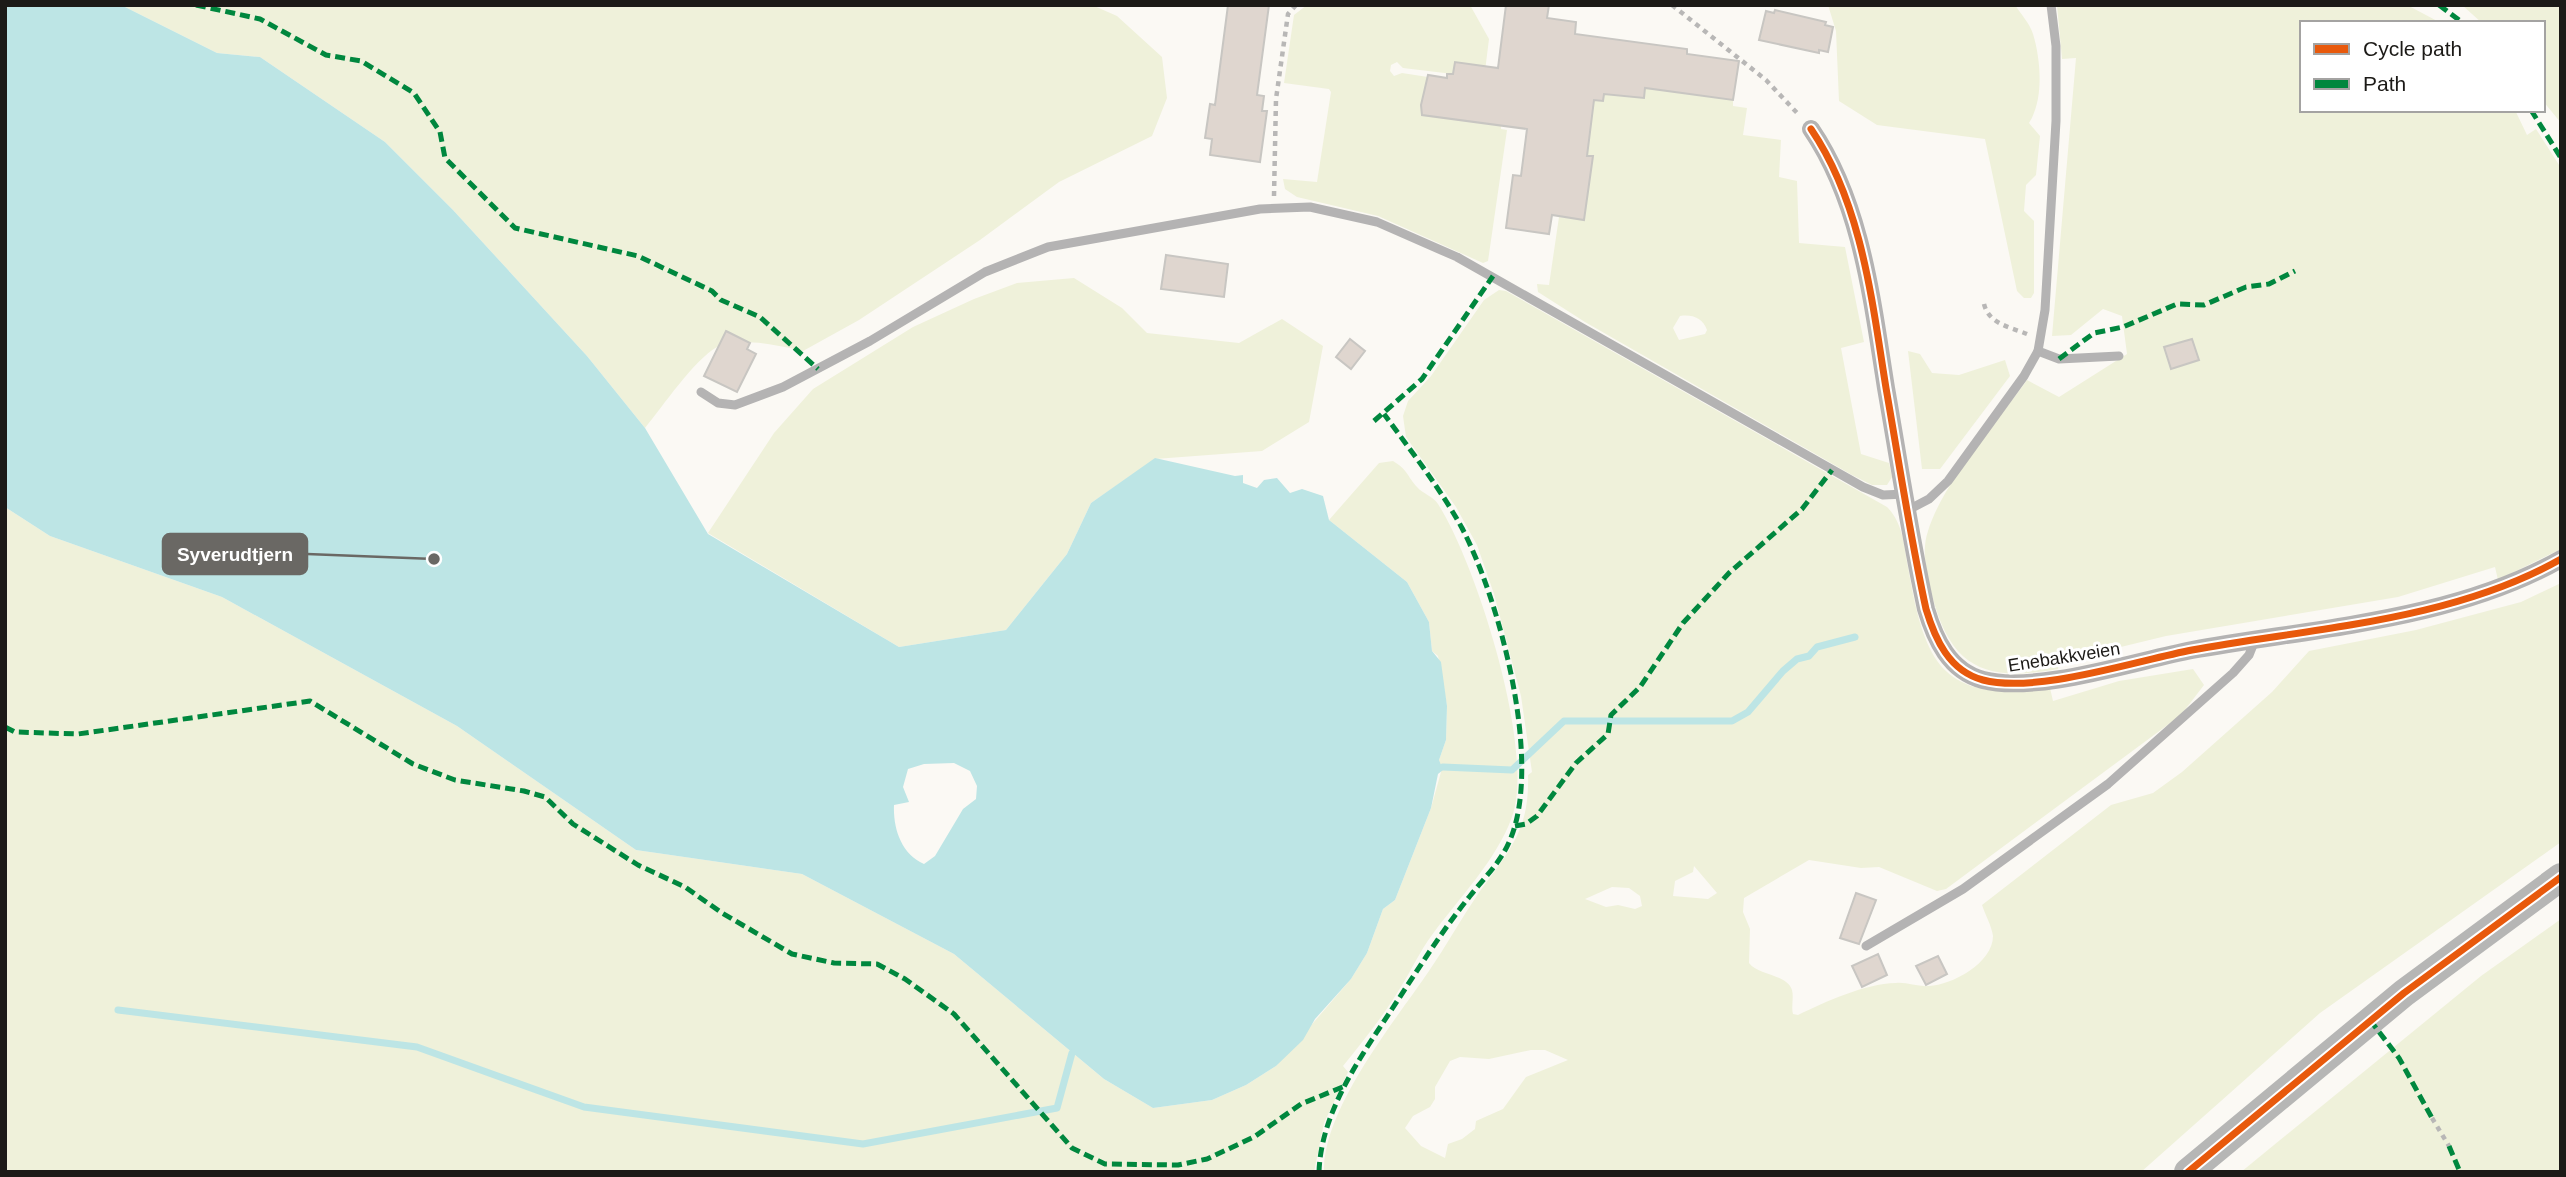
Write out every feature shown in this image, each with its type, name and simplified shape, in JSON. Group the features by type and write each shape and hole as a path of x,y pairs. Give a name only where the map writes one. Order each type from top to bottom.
{"main road":[{"path":"2188,1172 2404,993 2561,877"}],"street":[{"name":"Enebakkveien","path":"1811,129 1825,150 1842,187 1863,260 1921,588 1932,631 1948,657 1974,677 2002,683 2049,680 2256,639 2341,626 2478,595 2526,578 2561,559"}],"lane":[{"path":"701,392 718,403 735,405 783,387 870,341 985,272 1028,254 1090,238 1275,208 1324,208 1360,216 1426,242 1522,291 1872,492 1907,502 1929,499 1948,481 2024,376 2038,351 2056,102 2056,46 2050,5"},
{"path":"2038,351 2059,359 2119,356"},
{"path":"1867,946 1972,883 2108,784 2234,673 2249,655 2256,639"}],"path":[{"path":"1275,208 1276,99 1288,14 1296,5"},
{"path":"1672,5 1766,80 1811,129"},
{"path":"1984,304 1988,315 2000,324 2041,338"},
{"path":"2432,1118 2449,1146"}],"green space":[{"path":"121,5 1092,5 1117,16 1162,57 1167,98 1152,136 1059,182 980,240 859,320 803,351 747,342 717,347 689,373 645,428 587,356 453,210 385,142 260,57 217,53"},
{"path":"1307,5 1470,5 1489,39 1485,71 1455,62 1453,74 1403,68 1397,62 1391,65 1390,71 1394,76 1402,73 1428,77 1421,105 1423,115 1501,126 1501,129 1507,130 1488,261 1483,263 1378,216 1297,197 1285,189 1283,179 1317,182 1331,92 1329,89 1284,83 1294,15"},
{"path":"1828,5 2015,5 2025,19 2036,44 2040,80 2037,103 2029,123 2040,136 2036,175 2026,185 2024,211 2034,221 2034,293 2031,298 2024,298 2017,291 1985,139 1877,125 1839,101 1836,31"},
{"path":"2057,5 2407,5 2437,21 2300,21 2300,112 2516,112 2527,135 2536,129 2561,168 2561,549 2498,580 2495,567 2398,597 2166,636 2059,662 2058,669 2033,673 1992,671 1975,665 1961,654 1940,620 1928,579 1925,547 1935,512 1958,473 2027,380 2059,397 2127,354 2122,316 2103,309 2071,335 2052,336 2076,58 2062,59"},
{"path":"2462,5 2561,5 2561,123 2545,103 2545,21 2480,21"},
{"path":"1606,82 1634,97 1644,98 1645,88 1733,100 1733,106 1747,108 1743,135 1781,140 1779,177 1797,181 1799,243 1845,247 1864,342 1841,348 1861,454 1889,463 1892,477 1887,485 1872,485 1852,475 1585,322 1538,292 1537,284 1549,285 1559,217 1584,220 1592,156 1587,156 1594,100 1603,101","holes":["1680,316 1693,316 1700,320 1707,330 1705,334 1679,340 1673,328"]},
{"path":"1074,278 1122,308 1147,333 1239,343 1282,319 1323,346 1309,422 1262,451 1155,459 1091,503 1067,554 1006,630 899,647 708,533 774,433 813,389 913,327 974,299 1017,283"},
{"path":"1499,290 1506,291 1887,507 1902,535 1922,629 1932,652 1945,670 1962,682 1985,689 2014,691 2050,688 2053,701 2119,681 2193,669 2204,685 2181,715 1946,889 1937,891 1879,867 1861,868 1809,860 1744,898 1743,912 1750,929 1749,963 1789,985 1793,993 1793,1014 1798,1015 1871,986 1900,983 1938,985 1970,971 1986,955 1993,936 1982,905 2111,805 2153,793 2182,772 2272,692 2309,651 2416,630 2521,602 2561,583 2561,842 2320,1013 2141,1172 1324,1172 1327,1148 1347,1094 1380,1040 1508,853 1525,811 1528,775 1532,772 1521,696 1494,594 1477,545 1456,507 1406,437 1403,416 1408,401 1431,376 1484,300","holes":["1694,866 1717,893 1708,899 1673,896 1675,881 1693,872","1612,887 1629,888 1640,896 1642,906 1635,909 1618,905 1606,907 1585,899","1531,1050 1545,1050 1568,1060 1526,1077 1503,1109 1476,1121 1475,1129 1462,1139 1448,1144 1445,1158 1421,1146 1405,1128 1413,1116 1430,1107 1435,1099 1435,1087 1450,1061 1460,1057 1489,1059"]},
{"path":"1908,351 1920,354 1932,373 1959,375 2005,360 2010,376 1940,469 1922,469"},
{"path":"1393,461 1405,470 1419,489 1438,504 1469,569 1498,658 1509,705 1516,749 1517,787 1512,817 1497,849 1428,941 1389,1006 1343,1066 1348,1072 1324,1123 1314,1172 5,1172 5,507 50,536 222,597 457,726 636,850 802,874 954,954 1104,1079 1153,1108 1212,1100 1246,1085 1276,1066 1351,979 1367,953 1383,909 1395,900 1431,808 1441,772 1439,760 1446,740 1447,706 1438,656 1432,651 1429,622 1407,582 1329,520 1379,463"},
{"path":"2561,919 2561,1172 2241,1172 2481,976"}],"water":[{"path":"5,5 121,5 217,53 260,57 385,142 453,210 587,356 645,428 708,534 899,647 1006,630 1067,554 1091,503 1155,458 1235,476 1243,475 1243,483 1257,488 1264,480 1277,478 1290,493 1302,489 1323,496 1329,520 1407,582 1429,622 1432,651 1441,662 1447,706 1446,740 1439,760 1443,770 1438,774 1431,808 1395,900 1383,909 1367,953 1351,979 1315,1019 1303,1040 1276,1066 1246,1085 1212,1100 1153,1108 1104,1079 954,954 802,874 636,850 457,726 222,597 50,536 5,507","holes":["954,763 970,771 977,786 976,799 963,809 935,856 924,864 916,860 904,847 895,823 894,805 909,802 903,787 908,769 924,764"]}],"building":[{"path":"1228,5 1269,5 1257,95 1264,96 1262,111 1267,111 1260,162 1210,155 1212,139 1205,138 1210,104 1215,105"},
{"path":"1506,5 1549,5 1547,18 1576,22 1575,34 1687,49 1687,54 1739,61 1733,100 1645,88 1644,98 1604,94 1603,101 1594,100 1587,156 1593,156 1584,220 1552,215 1549,234 1506,228 1513,175 1521,176 1527,129 1422,115 1421,105 1428,75 1447,78 1447,74 1453,74 1455,62 1498,68"},
{"path":"1775,10 1826,22 1825,25 1833,27 1828,52 1819,50 1819,53 1759,40 1766,11 1774,13"},
{"path":"1166,255 1228,264 1224,297 1161,289"},
{"path":"726,331 750,343 747,349 756,354 737,392 704,376"},
{"path":"1350,339 1365,351 1351,369 1336,357"},
{"path":"2192,339 2199,360 2171,369 2164,347"},
{"path":"1856,893 1876,900 1859,944 1840,938"},
{"path":"1878,954 1887,975 1862,987 1852,966"},
{"path":"1938,956 1947,974 1926,985 1916,966"}],"waterway":[{"path":"1443,767 1512,770 1564,721 1732,721 1748,712 1783,671 1797,659 1809,656 1817,647 1855,637"},
{"path":"118,1010 417,1047 584,1107 863,1144 1057,1108 1072,1053"}],"marked path":[{"path":"196,5 260,19 326,55 361,61 414,93 440,132 445,158 515,228 638,256 712,291 721,300 760,317 818,369"},
{"path":"2439,5 2460,21"},
{"path":"2532,112 2561,158"},
{"path":"2059,359 2094,333 2123,327 2177,304 2204,305 2246,287 2269,284 2295,271"},
{"path":"1374,421 1422,379 1493,276"},
{"path":"1319,1172 1327,1128 1344,1086 1439,938 1502,856 1510,840 1519,807 1522,769 1513,682 1490,597 1462,528 1425,470 1384,414"},
{"path":"1515,826 1526,824 1537,816 1576,763 1608,734 1611,715 1640,687 1683,623 1729,573 1802,509 1832,470"},
{"path":"5,727 15,732 78,734 310,701 413,764 455,780 545,797 573,824 638,865 685,887 722,913 792,954 834,963 877,964 905,979 954,1014 1072,1148 1105,1164 1178,1165 1207,1159 1254,1137 1301,1104 1345,1086"},
{"path":"2370,1020 2399,1058 2432,1118"},
{"path":"2449,1146 2460,1172"}],"cycle path":[{"path":"1811,129 1842,189 1862,254 1926,609 1945,652 1971,676 2005,683 2057,680 2192,650 2381,620 2474,596 2519,580 2561,559"},
{"path":"2188,1172 2404,993 2561,877"}],"place":[{"name":"Syverudtjern","path":"434,559"}]}
